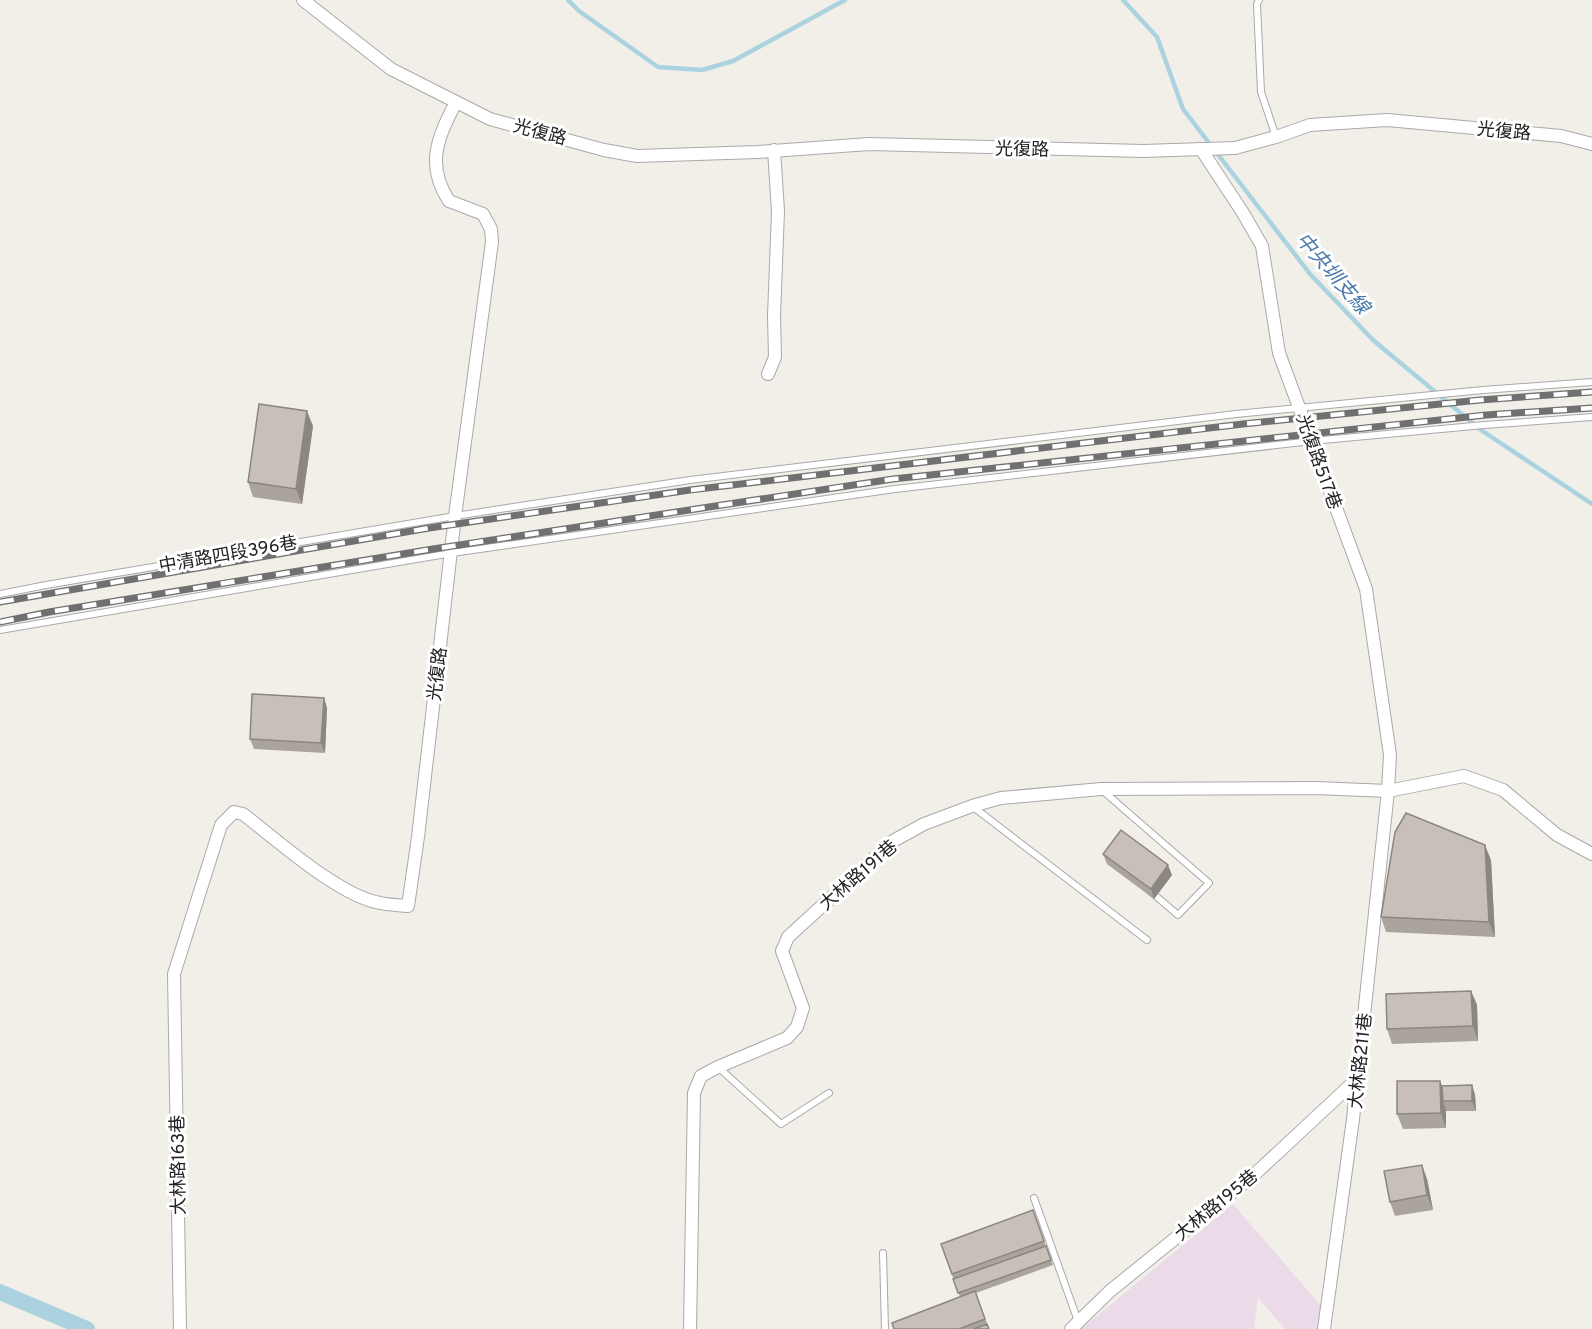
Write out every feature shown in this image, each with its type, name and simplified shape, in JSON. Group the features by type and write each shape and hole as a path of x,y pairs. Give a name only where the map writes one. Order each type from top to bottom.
{"street":[{"name":"光復路","path":"303,0 390,69 490,119 604,150 637,156 868,144 1120,151 1235,148 1310,125 1387,120 1561,136 1592,144"},
{"name":"光復路","path":"174,974 221,825 234,812 243,814 310,866 349,891 378,903 408,906 455,516 492,242 491,229 483,214 449,201 437,180 434,153 439,143 441,130 456,102"},
{"name":"光復路517巷","path":"1201,149 1262,246 1279,353 1366,589 1390,755 1388,791"},
{"path":"768,374 775,357 774,316 778,212 774,150"},
{"name":"大林路191巷","path":"690,1329 694,1093 701,1076 787,1038 797,1027 803,1008 782,951 788,937 893,842 924,824 1001,798 1101,789 1316,788 1388,791 1464,776 1503,790 1557,835 1592,854"},
{"name":"大林路211巷","path":"1324,1329 1358,1078 1388,791"},
{"name":"大林路163巷","path":"174,974 180,1329"},
{"name":"大林路195巷","path":"1074,1325 1110,1291 1255,1174 1358,1078"}],"lane":[{"path":"1260,0 1257,4 1261,92 1276,137"},
{"name":"中清路四段396巷","path":"0,594 455,516 690,480 950,447 1299,408 1447,393 1592,382"},
{"name":"中清路四段396巷","path":"0,630 452,553 895,489 1312,441 1592,417"},
{"path":"1101,789 1209,883 1178,915 1143,884"},
{"path":"972,806 1147,940"},
{"path":"718,1067 781,1124 829,1093"},
{"path":"1034,1198 1074,1325"},
{"path":"883,1253 885,1329"}],"shaded area":[{"path":"1233,1204 1322,1307 1319,1329 1285,1329 1258,1298 1254,1329 1081,1329"}],"building":[{"path":"259,404 307,411 296,489 248,482"},
{"path":"252,694 324,698 321,743 250,739"},
{"path":"1406,813 1485,845 1489,922 1381,917 1395,832"},
{"path":"1121,830 1168,865 1151,889 1103,854"},
{"path":"1471,991 1473,1026 1387,1029 1386,994"},
{"path":"1397,1081 1440,1081 1441,1113 1397,1114"},
{"path":"1472,1085 1472,1101 1443,1101 1442,1086"},
{"path":"1422,1165 1427,1195 1390,1202 1384,1171"},
{"path":"1033,1210 1044,1241 952,1274 941,1244"},
{"path":"1046,1246 1051,1260 958,1293 953,1279"},
{"path":"975,1291 985,1319 959,1329 894,1329 892,1323"},
{"path":"987,1324 989,1329 974,1329"}],"waterway":[{"name":"中央圳支線","path":"568,0 579,11 658,67 702,70 733,61 845,0"},
{"name":"中央圳支線","path":"1123,0 1157,37 1183,109 1310,274 1373,340 1481,430 1592,504"},
{"path":"0,1292 87,1329"}],"railway":[{"path":"0,602 429,528 690,490 1243,424 1480,400 1592,392"},
{"path":"0,622 433,549 893,479 1486,415 1592,408"}]}
